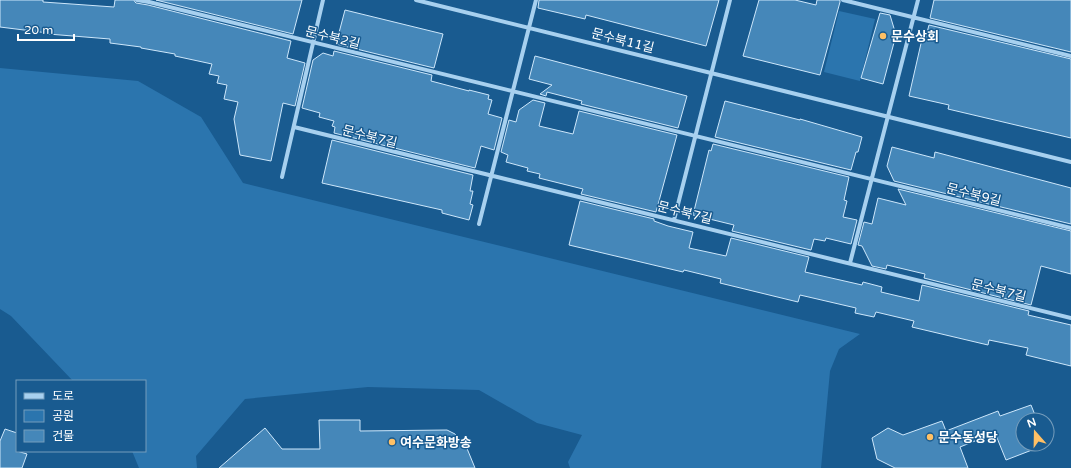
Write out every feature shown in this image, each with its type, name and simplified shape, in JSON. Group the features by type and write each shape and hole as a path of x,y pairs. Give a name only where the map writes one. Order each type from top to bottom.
{"street":[{"name":"문수북2길","path":"137,0 149,1 513,91"},
{"path":"282,177 323,0"},
{"path":"416,0 529,27"},
{"path":"479,224 536,0"},
{"path":"674,220 730,0"},
{"path":"843,0 1071,56"},
{"path":"850,263 918,0"},
{"name":"문수북11길","path":"529,27 888,117"},
{"path":"513,91 872,179"},
{"path":"888,117 1071,162"},
{"name":"문수북7길","path":"294,127 1071,318"},
{"name":"문수북9길","path":"872,179 1071,228"}],"green space":[{"path":"839,11 875,19 860,81 824,72"},
{"path":"0,68 138,81 201,117 243,183 860,334 839,349 830,371 821,468 570,468 568,462 582,435 537,423 479,390 368,387 245,399 196,456 197,468 139,468 132,452 146,452 146,380 72,380 11,316 0,309"}],"building":[{"path":"0,0 43,0 43,2 114,7 115,0 134,0 136,3 291,41 287,58 305,63 295,106 283,103 271,161 240,155 234,119 238,102 224,99 227,85 217,83 219,76 209,74 212,64 141,47 110,43 110,39 48,34 0,27"},
{"path":"156,0 302,0 293,34"},
{"path":"539,0 719,0 706,46 586,15 585,19 538,8"},
{"path":"759,0 795,0 816,5 817,0 840,0 820,75 743,56"},
{"path":"934,0 1071,0 1071,52 930,18"},
{"path":"345,10 443,34 434,68 336,44"},
{"path":"880,13 890,15 896,35 883,84 861,78"},
{"path":"929,25 1071,59 1071,138 948,109 949,105 909,96 922,39 925,40"},
{"path":"334,51 432,75 431,81 489,95 488,99 492,100 488,114 502,118 494,150 481,146 475,168 334,133 335,127 332,126 334,121 319,117 320,113 302,108 313,60 323,53 333,56"},
{"path":"535,56 687,96 678,128 581,104 582,101 547,92 546,96 540,94 552,85 529,79"},
{"path":"533,100 545,103 539,126 573,134 579,111 677,135 656,212 581,194 583,189 539,178 540,174 527,171 528,168 506,162 508,155 501,152 509,120 516,122 519,110"},
{"path":"725,101 800,119 862,137 851,170 715,137"},
{"path":"332,140 473,175 470,191 473,191 470,204 473,205 469,220 442,213 442,210 322,183"},
{"path":"713,144 849,177 844,200 847,201 843,217 857,220 851,244 826,238 825,241 814,239 811,250 732,231 734,225 693,215 709,150 711,151"},
{"path":"892,147 934,158 935,152 1071,188 1071,224 894,181 887,166"},
{"path":"898,189 1071,231 1071,274 1041,266 1031,305 924,278 925,274 887,265 886,269 872,266 862,246 858,245 864,222 872,224 878,198 906,205"},
{"path":"580,201 654,219 654,221 668,226 693,232 689,248 726,256 731,238 809,257 805,272 862,285 863,282 882,287 881,292 919,301 922,285 1029,311 1028,315 1071,325 1071,366 1026,355 1028,348 989,340 988,345 912,327 914,321 876,312 874,317 855,313 856,308 800,295 798,302 720,283 721,279 684,270 683,272 569,245"},
{"name":"문수동성당","path":"1031,405 1034,412 1015,412 1015,452 1027,452 1006,460 995,433 960,447 968,468 895,468 877,459 872,438 888,428 903,435 942,421 946,431 998,411 1000,416"},
{"name":"여수문화방송","path":"319,420 360,420 360,431 447,430 455,434 466,446 475,468 219,468 265,428 282,449 320,449"},
{"path":"5,429 16,433 16,452 27,454 22,468 0,468 0,441"}],"place":[{"name":"문수상회","path":"883,36"},
{"name":"문수동성당","path":"930,437"},
{"name":"여수문화방송","path":"392,442"}]}
